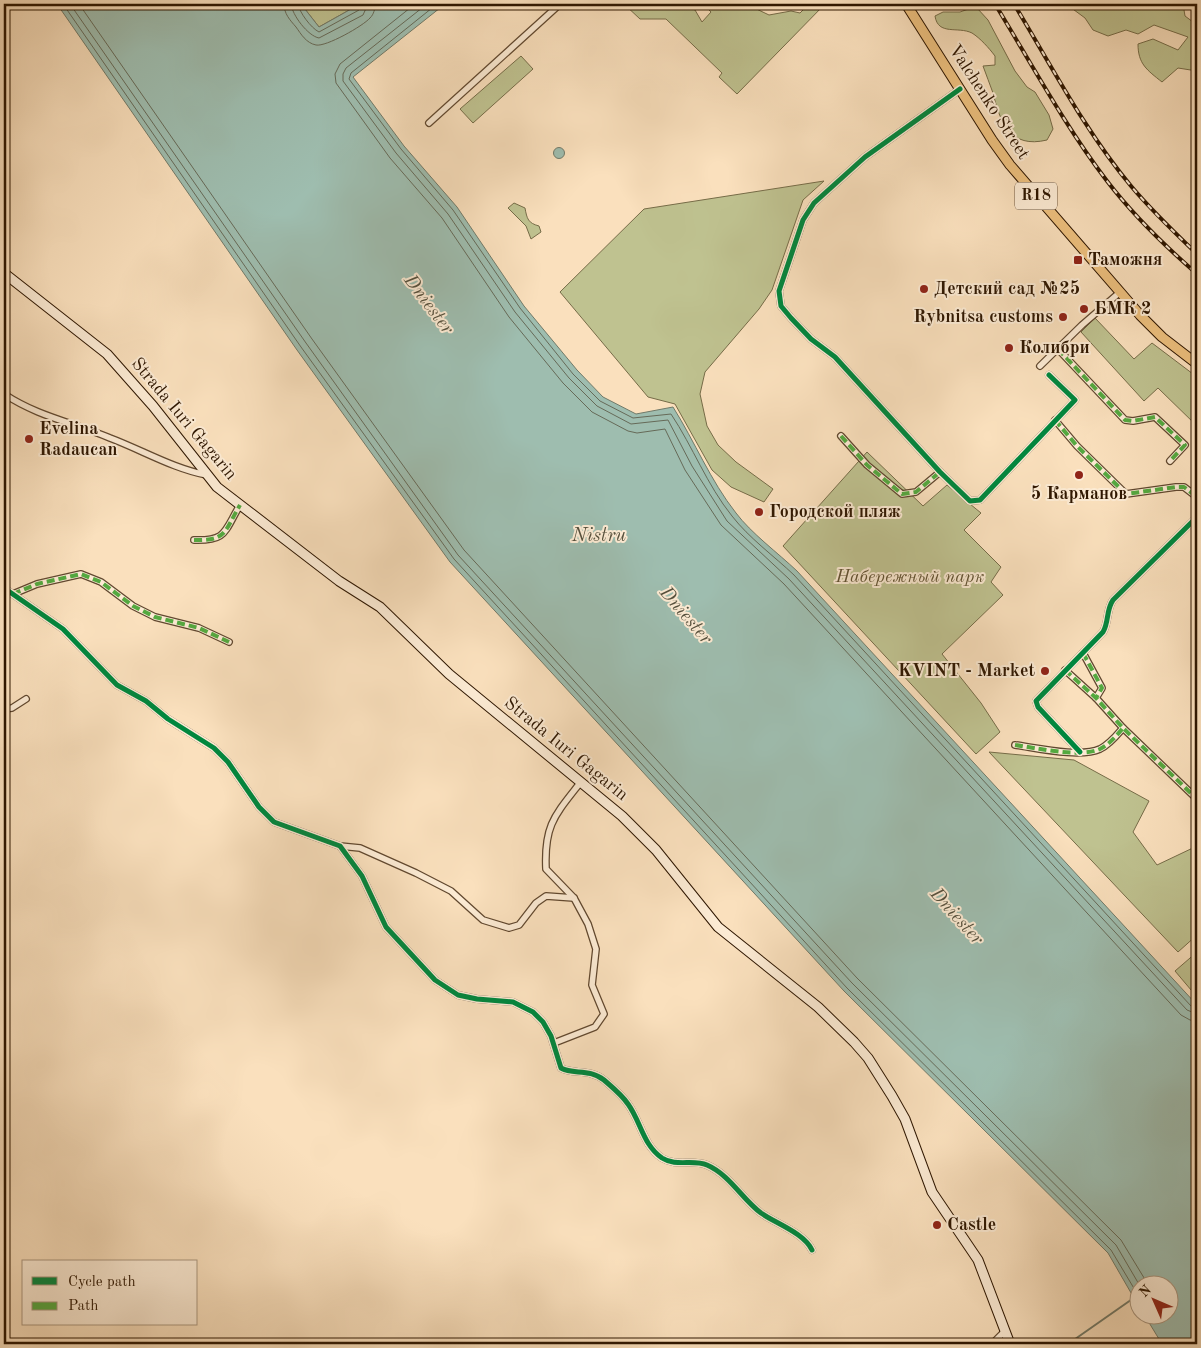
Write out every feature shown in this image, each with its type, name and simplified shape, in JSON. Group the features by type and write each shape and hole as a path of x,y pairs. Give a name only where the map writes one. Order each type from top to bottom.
{"main road":[{"name":"Valchenko Street","path":"906,4 1010,166 1119,293 1162,337 1197,364"},
{"name":"Strada Iuri Gagarin","path":"4,273 107,354 153,406 207,475 240,505 339,581 380,607 448,674 622,816 649,841 718,927 818,1007 868,1058 905,1119 932,1192 967,1242 980,1266 1010,1344"}],"street":[{"path":"429,122 560,4"},
{"path":"960,89 865,157 814,203 803,220 779,291 781,306 811,339 835,357 940,472 970,501 980,500 1075,400 1049,375"},
{"path":"1040,366 1119,293"},
{"path":"1058,349 1125,420 1132,421 1155,417 1185,445 1170,461"},
{"path":"4,394 36,413 91,430 186,470 207,475"},
{"path":"1055,420 1077,446 1126,494 1184,487 1197,497"},
{"path":"841,436 867,465 902,494 916,492 940,472"},
{"path":"194,540 211,540 221,536 240,505"},
{"path":"1080,752 1036,704 1106,627 1109,607 1113,600 1197,517"},
{"path":"13,594 37,584 81,574 101,582 133,606 155,617 199,628 229,642"},
{"path":"4,588 63,629 117,685 146,701 168,719 202,738 228,762 267,817 274,822 340,846 360,848 416,872 451,891 483,920 508,928 519,925 536,903 546,896 574,898"},
{"path":"1082,653 1102,688 1096,698"},
{"path":"1065,670 1096,698 1197,799"},
{"path":"4,709 12,708 26,699"},
{"path":"1015,745 1080,752 1100,749 1124,728"},
{"path":"554,1043 595,1027 604,1014 592,985 596,949 588,924 574,898 547,872 546,840 554,817 580,783"},
{"path":"340,846 362,876 386,927 434,980 458,995 477,999 513,1002 526,1007 543,1022 554,1043 561,1068 598,1076 619,1094 629,1105 648,1144 663,1159 674,1163 707,1165 728,1180 755,1208 774,1222 804,1238 812,1250"},
{"path":"992,1344 1004,1332"}],"green space":[{"path":"301,4 360,4 319,27"},
{"path":"624,4 686,5 695,10 702,22 711,12 706,7 710,4 746,4 769,15 791,11 800,13 809,4 825,4 737,94 719,77 722,73 666,19 640,19"},
{"path":"1066,4 1103,4 1107,7 1137,4 1183,4 1185,16 1197,25 1197,71 1178,68 1162,82 1144,66 1138,51 1138,44 1153,39 1178,50 1188,37 1154,25 1138,34 1126,30 1108,36 1093,30 1085,18"},
{"path":"974,7 988,20 1015,71 1027,87 1035,92 1049,115 1053,129 1047,140 1024,141 1009,131 999,114 983,66 995,65 995,56 972,33 944,28 937,22 935,16 943,12 960,12"},
{"path":"521,56 533,69 473,123 460,109"},
{"path":"824,181 803,200 772,290 759,309 705,372 700,394 707,426 718,445 736,462 773,489 764,502 731,487 712,470 675,404 648,397 560,292 644,209"},
{"path":"514,203 525,208 529,220 539,226 541,232 531,239 526,226 508,208"},
{"path":"1095,318 1134,359 1152,343 1197,377 1197,426 1158,388 1144,401 1081,332"},
{"name":"Набережный парк","path":"867,452 923,506 947,485 981,513 964,530 1001,567 991,582 1003,595 942,654 981,703 1000,732 976,754 783,546"},
{"path":"989,752 1074,760 1149,801 1133,832 1157,865 1197,846 1197,935 1178,952"},
{"path":"1197,952 1197,997 1175,971"}],"water":[{"name":"Nistru","path":"57,4 301,4 319,27 360,4 445,4 353,77 404,146 457,207 524,306 577,370 603,397 636,414 673,407 710,474 742,520 797,571 1197,1005 1197,1344 1162,1344 1151,1326 1178,1326 1178,1276 1128,1276 1128,1288 1108,1253 844,991 450,562 297,350"},
{"path":"559,147 565,153 559,159 553,153"}],"waterway":[{"path":"1068,1344 1128,1302"}],"railway":[{"path":"995,4 1063,116 1107,181 1150,230 1197,274"},
{"path":"1014,4 1069,97 1114,165 1147,204 1197,254"}],"marked path":[{"path":"1058,349 1125,420 1133,421 1155,417 1185,445 1170,461"},
{"path":"1055,420 1077,446 1126,494 1184,487 1197,497"},
{"path":"841,436 867,465 902,494 916,492 940,472"},
{"path":"194,540 213,539 223,533 240,505"},
{"path":"13,594 37,584 81,574 101,582 133,606 155,617 199,628 229,642"},
{"path":"1083,653 1102,688 1096,698"},
{"path":"1065,670 1096,698 1123,728 1197,799"},
{"path":"1015,745 1058,751 1092,752 1107,745 1123,728"}],"cycle path":[{"path":"960,89 865,157 814,203 803,220 779,291 781,306 811,339 835,357 940,472 970,501 980,500 1075,400 1049,375"},
{"path":"1080,752 1038,707 1036,701 1103,632 1113,600 1197,517"},
{"path":"4,588 63,629 117,685 146,701 168,719 214,748 228,762 259,807 274,822 340,846 362,876 386,927 435,980 458,995 477,999 513,1002 533,1012 543,1022 551,1036 561,1068 593,1074 614,1088 628,1104 646,1140 656,1153 667,1161 702,1163 715,1169 761,1213 797,1234 812,1250"}],"place":[{"name":"Таможня","path":"1078,260"},
{"name":"Детский сад №25","path":"924,289"},
{"name":"БМК 2","path":"1084,309"},
{"name":"Rybnitsa customs","path":"1063,317"},
{"name":"Колибри","path":"1009,348"},
{"name":"Evelina Radaucan","path":"29,439"},
{"name":"5 Карманов","path":"1079,475"},
{"name":"Городской пляж","path":"759,512"},
{"name":"KVINT - Market","path":"1045,671"},
{"name":"Castle","path":"937,1225"}],"water label":[{"name":"Dniester","path":"428,305"},
{"name":"Dniester","path":"685,616"},
{"name":"Dniester","path":"956,917"}]}
